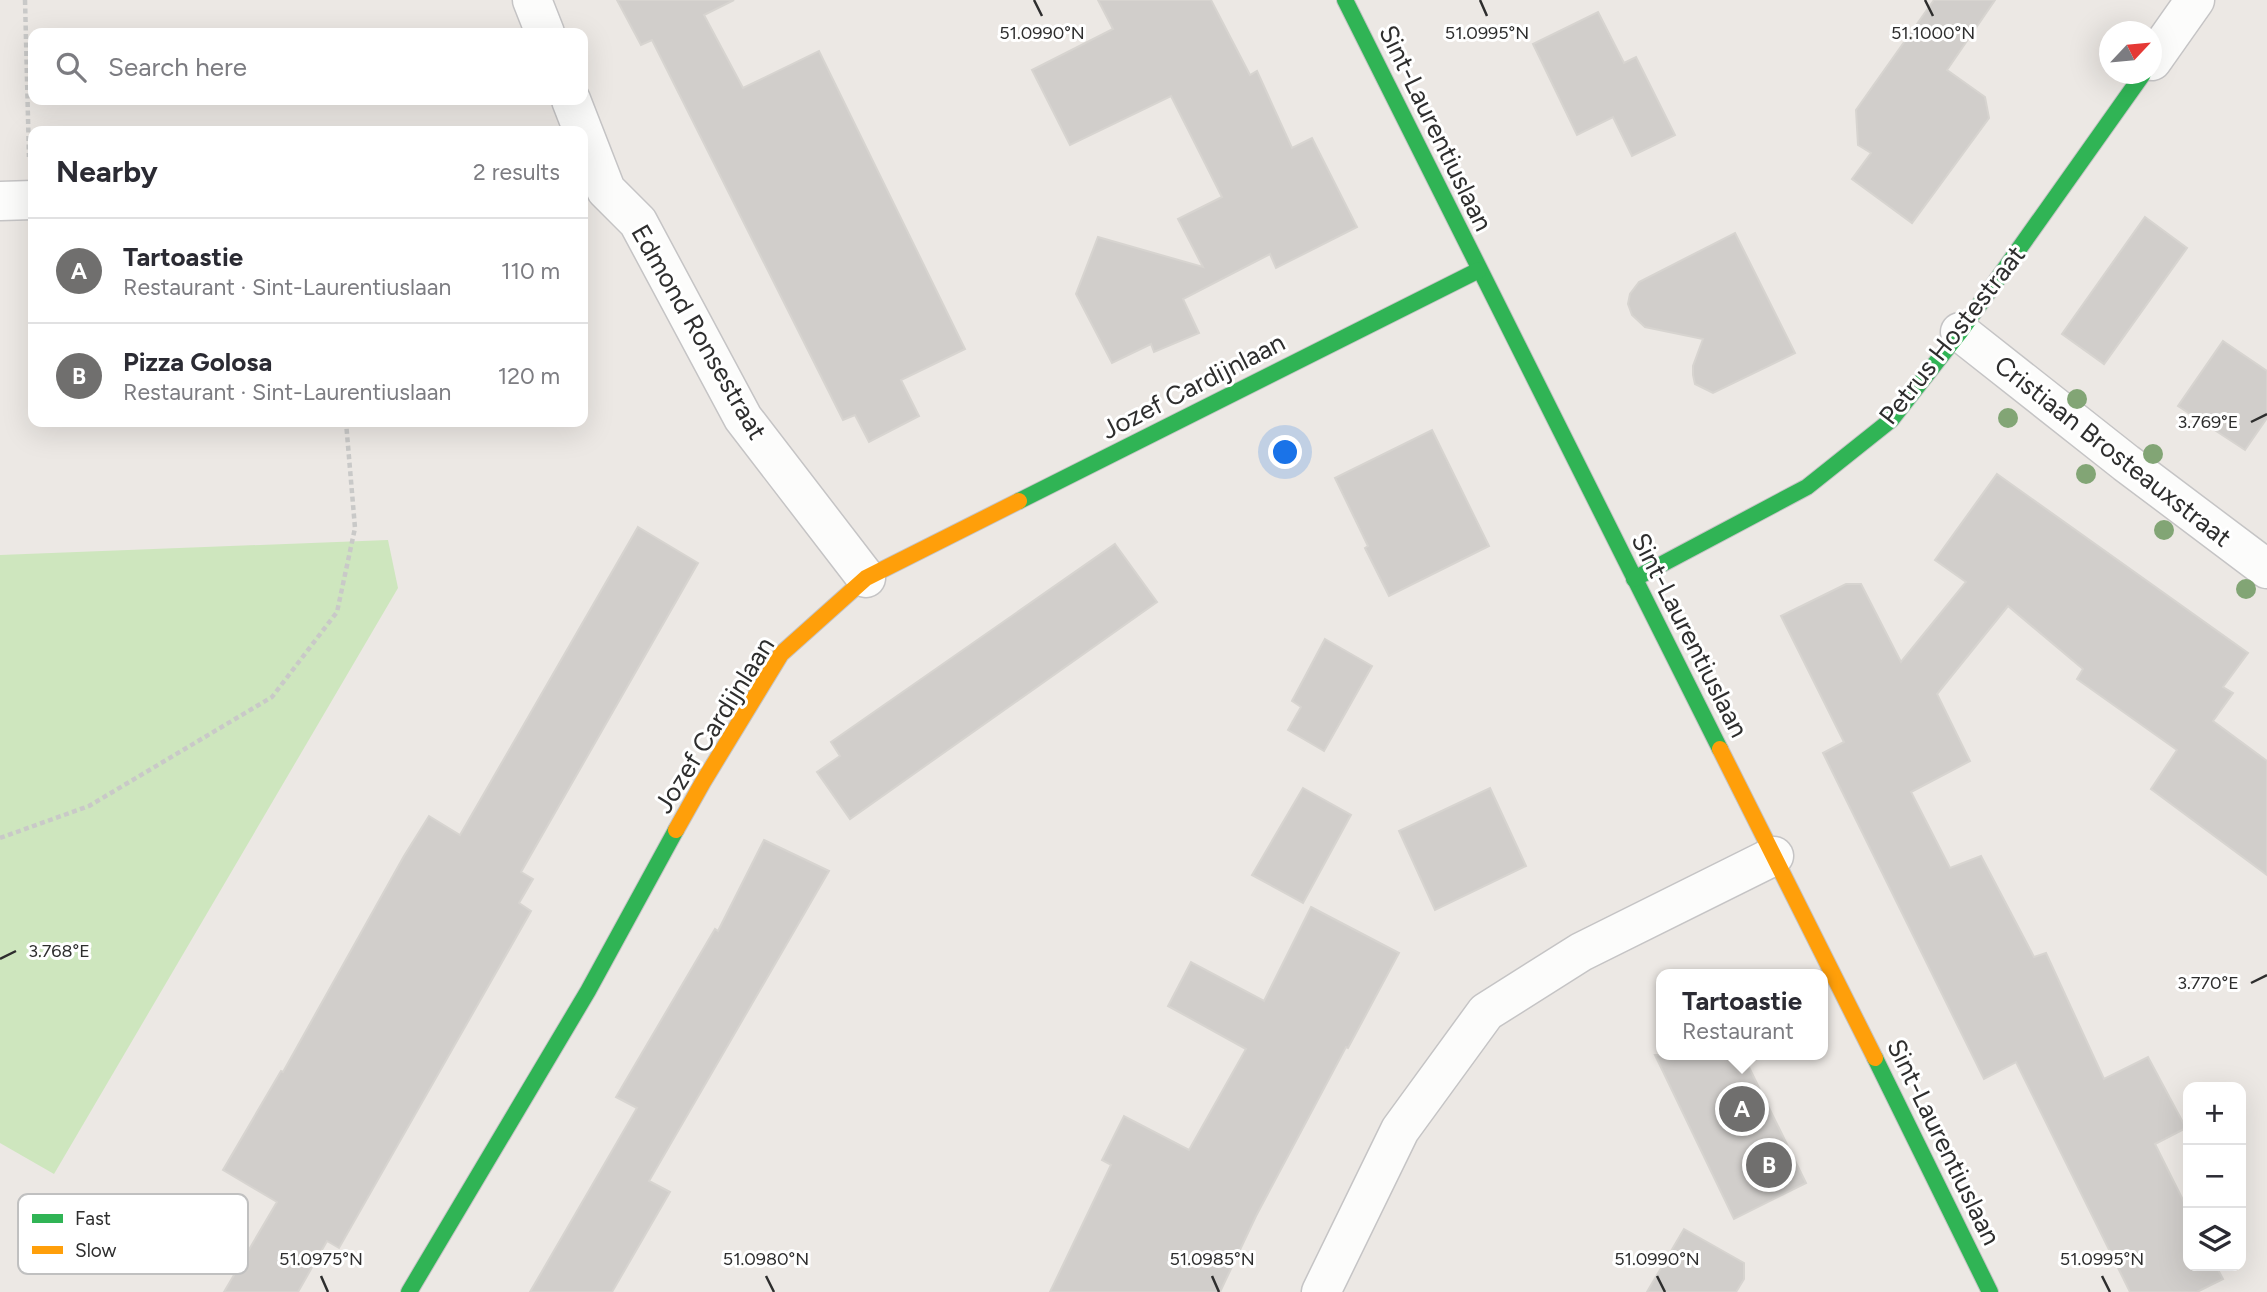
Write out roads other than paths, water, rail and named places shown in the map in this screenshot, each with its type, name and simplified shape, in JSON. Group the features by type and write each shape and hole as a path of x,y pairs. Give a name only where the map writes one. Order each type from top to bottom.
{"street":[{"path":"532,0 543,28"},
{"name":"Sint-Laurentiuslaan","path":"1345,0 1990,1292"},
{"path":"2162,46 2195,0"},
{"name":"Petrus Hostestraat","path":"1634,579 1807,486 1891,420 1960,332 2136,84"},
{"name":"Edmond Ronsestraat","path":"572,105 578,126"},
{"name":"Edmond Ronsestraat","path":"588,164 594,186 638,222 743,418 866,578"},
{"name":"Jozef Cardijnlaan","path":"409,1292 588,991 702,782 781,654 866,578 1479,270"},
{"name":"Cristiaan Brosteauxstraat","path":"1960,332 2126,463 2267,569"},
{"path":"1321,1292 1400,1130 1486,1012 1581,952 1774,856"}],"place":[{"name":"Tartoastie","path":"1742,1109"},
{"name":"Pizza Golosa","path":"1769,1165"}]}
